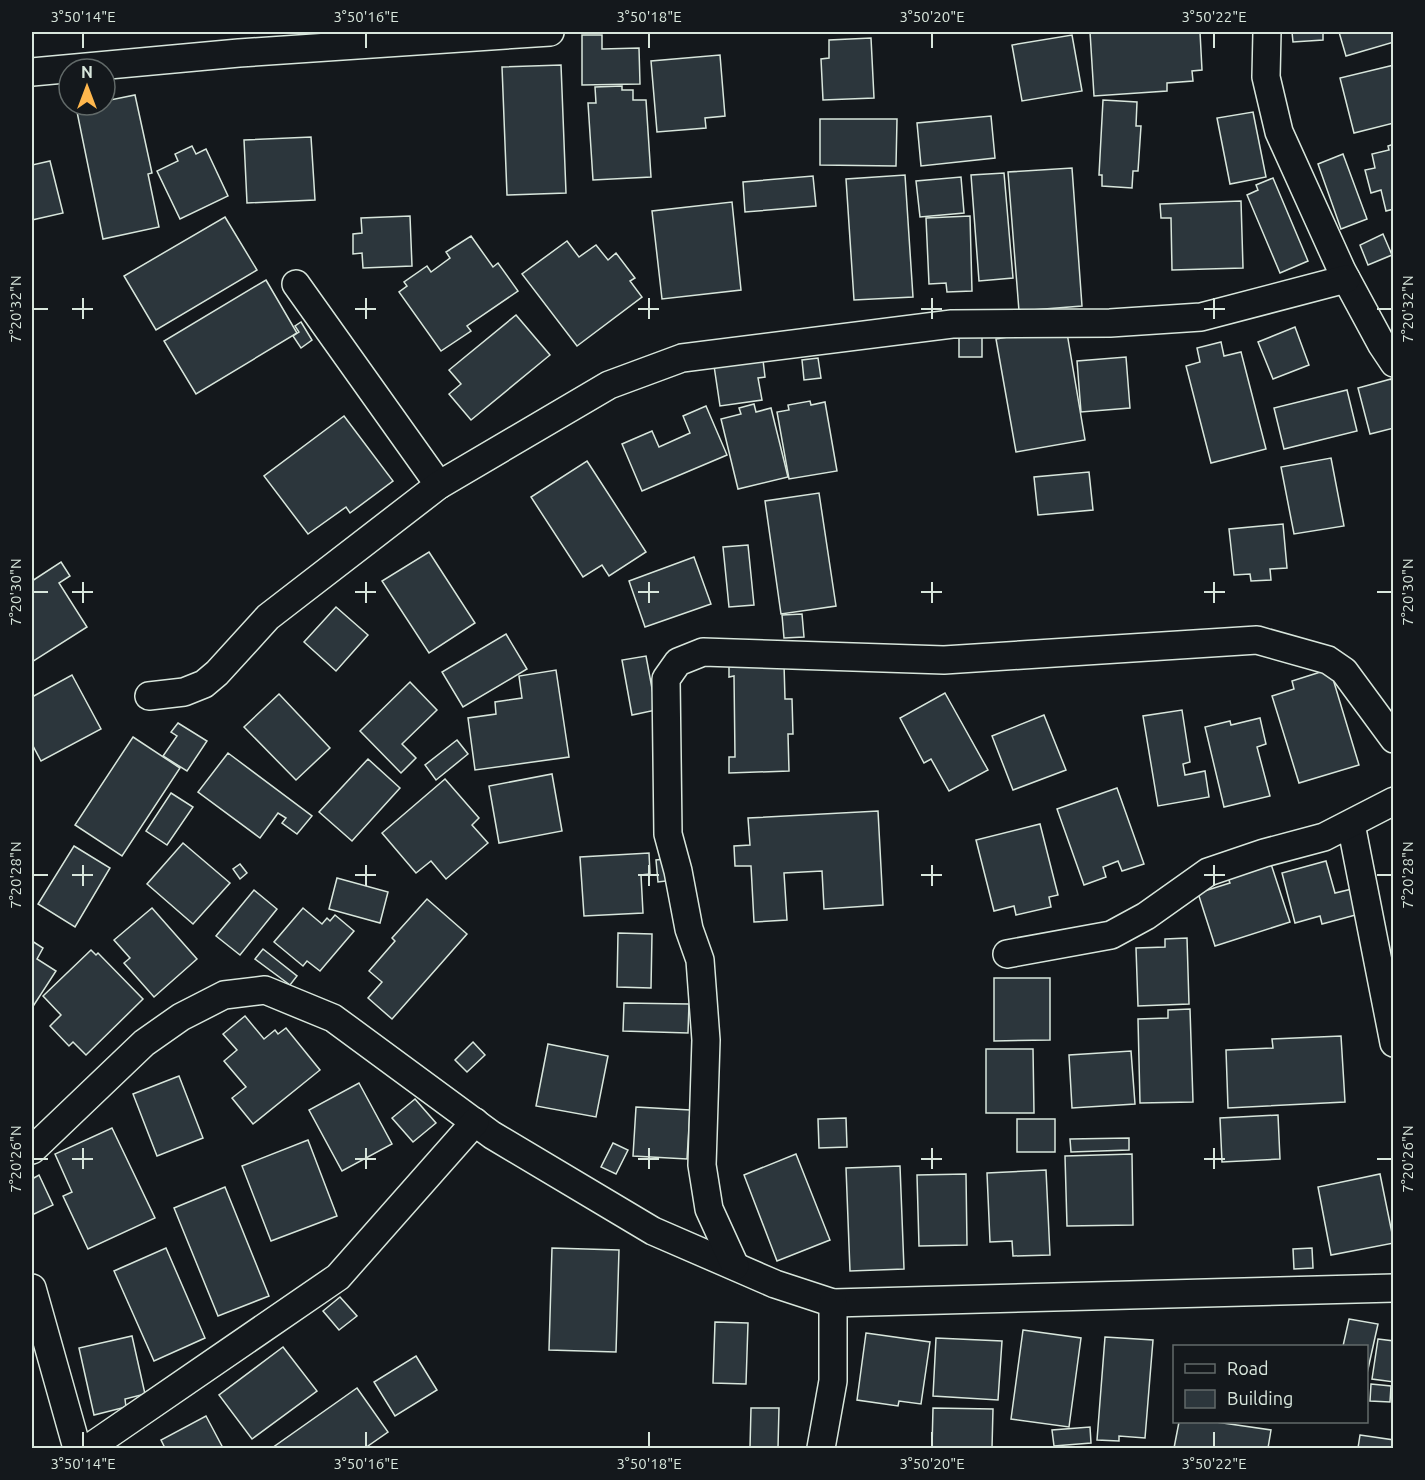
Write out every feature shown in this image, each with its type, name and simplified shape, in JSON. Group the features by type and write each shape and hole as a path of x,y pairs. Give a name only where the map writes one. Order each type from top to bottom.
{"street":[{"path":"32,72 239,53 550,32"},
{"path":"1267,32 1266,77 1279,132 1346,279 1394,363"},
{"path":"149,696 184,692 204,684 217,673 268,617 439,485 609,385 682,358 952,324 1110,323 1202,317 1346,279"},
{"path":"296,284 439,485"},
{"path":"735,1266 709,1209 702,1165 706,1040 700,960 689,928 668,834 666,679 678,662 703,652 944,660 1257,640 1328,660 1344,670 1394,739"},
{"path":"1008,954 1111,935 1146,916 1208,872 1264,853 1324,837 1394,801"},
{"path":"1351,824 1394,1043"},
{"path":"32,1149 144,1043 181,1017 224,995 265,990 333,1018 492,1135 653,1232 775,1284 833,1303 1394,1288"},
{"path":"89,1449 338,1277 475,1122"},
{"path":"32,1288 77,1449"},
{"path":"821,1449 833,1381 833,1303"}],"building":[{"path":"1090,32 1200,32 1202,70 1192,71 1193,81 1167,83 1167,91 1094,96"},
{"path":"1292,32 1323,32 1323,40 1293,42"},
{"path":"1339,32 1394,32 1394,42 1346,56"},
{"path":"582,35 602,35 602,49 639,48 640,84 582,85"},
{"path":"1072,35 1082,91 1022,101 1012,45"},
{"path":"871,38 874,98 823,100 821,59 829,58 829,40"},
{"path":"720,55 725,116 705,118 706,128 657,132 651,61"},
{"path":"561,65 566,193 507,195 502,67"},
{"path":"1394,65 1394,123 1354,133 1340,78"},
{"path":"622,86 622,90 633,90 633,100 646,100 651,177 593,180 588,103 596,103 595,87"},
{"path":"135,95 152,173 148,174 159,227 103,239 78,117 117,117 117,99"},
{"path":"1103,100 1137,102 1136,126 1141,126 1138,171 1133,171 1132,188 1102,186 1102,175 1099,175"},
{"path":"1253,112 1266,177 1230,184 1217,118"},
{"path":"991,116 995,158 921,166 917,123"},
{"path":"820,119 897,119 896,166 820,165"},
{"path":"311,137 315,200 247,203 244,140"},
{"path":"1394,144 1394,209 1386,211 1381,190 1371,193 1365,170 1375,168 1372,154 1389,150 1388,146"},
{"path":"192,146 196,154 206,149 228,196 180,219 157,171 178,161 175,154"},
{"path":"1343,154 1367,219 1341,229 1318,164"},
{"path":"50,161 63,213 32,220 32,165"},
{"path":"1072,168 1082,306 1019,311 1008,172"},
{"path":"1004,173 1013,278 979,281 971,175"},
{"path":"905,175 913,297 854,300 846,179"},
{"path":"813,176 816,206 745,212 743,182"},
{"path":"961,177 964,213 920,217 916,181"},
{"path":"1273,178 1308,261 1280,273 1247,195 1258,190 1256,185"},
{"path":"1241,201 1243,268 1172,270 1171,218 1161,218 1160,204"},
{"path":"732,202 741,290 662,299 652,211"},
{"path":"410,216 412,266 363,268 362,253 353,254 353,234 362,233 361,218"},
{"path":"970,216 972,291 947,292 946,283 929,284 926,218"},
{"path":"225,217 257,270 156,330 124,276"},
{"path":"1383,234 1392,255 1368,265 1360,245"},
{"path":"471,236 493,267 498,263 518,291 467,326 471,331 441,351 399,292 407,286 404,282 427,266 431,272 450,258 446,252"},
{"path":"567,241 579,257 596,245 608,260 616,253 635,278 630,281 642,297 577,346 522,274"},
{"path":"266,280 297,333 196,394 164,341"},
{"path":"516,315 550,355 471,420 449,394 461,384 449,370"},
{"path":"301,322 312,340 301,348 293,336 299,332 295,326"},
{"path":"1066,327 1085,440 1016,452 996,339"},
{"path":"1295,327 1309,365 1273,379 1258,342"},
{"path":"959,332 982,332 982,357 959,357"},
{"path":"1221,342 1224,356 1241,352 1266,449 1211,463 1186,366 1200,362 1197,348"},
{"path":"1126,357 1130,408 1081,412 1077,361"},
{"path":"818,358 821,378 804,380 802,360"},
{"path":"713,359 763,360 765,377 758,378 762,400 720,406"},
{"path":"1391,379 1394,387 1394,428 1370,434 1358,388"},
{"path":"1347,390 1357,431 1284,449 1274,408"},
{"path":"810,401 811,405 825,402 837,471 789,479 777,412 789,410 788,405"},
{"path":"754,404 756,412 771,408 788,477 738,489 721,419 741,414 739,408"},
{"path":"706,406 727,455 642,491 622,444 652,431 659,447 690,433 683,416"},
{"path":"344,416 393,481 350,513 346,507 308,534 264,476"},
{"path":"1331,458 1344,526 1294,534 1281,467"},
{"path":"587,461 646,552 609,576 602,565 583,577 531,497"},
{"path":"1089,472 1093,510 1038,515 1034,477"},
{"path":"819,493 836,606 781,614 765,501"},
{"path":"1283,524 1287,568 1270,569 1271,580 1251,581 1250,574 1234,575 1229,529"},
{"path":"748,545 754,605 729,607 723,547"},
{"path":"429,552 475,623 429,653 382,581"},
{"path":"694,557 711,604 645,627 629,581"},
{"path":"61,562 70,576 59,583 87,627 32,662 32,581"},
{"path":"336,607 368,635 336,671 304,642"},
{"path":"802,614 804,637 784,638 782,615"},
{"path":"506,634 527,669 463,707 442,672"},
{"path":"646,656 656,710 632,715 622,660"},
{"path":"784,664 785,699 792,699 793,734 788,734 789,771 729,773 729,757 735,757 734,676 729,677 729,665"},
{"path":"1330,669 1359,765 1299,783 1272,696 1294,689 1292,681"},
{"path":"556,670 569,757 475,770 468,718 496,714 495,702 522,698 519,676"},
{"path":"72,675 101,729 41,761 32,744 32,697"},
{"path":"410,682 437,710 402,744 416,758 401,773 360,731"},
{"path":"945,693 988,770 949,791 931,759 924,763 900,718"},
{"path":"279,694 330,748 296,780 244,727"},
{"path":"1182,710 1190,762 1183,764 1185,775 1205,771 1209,797 1158,806 1143,716"},
{"path":"1044,715 1066,770 1013,790 992,736"},
{"path":"1260,718 1266,744 1257,747 1270,796 1224,807 1205,727 1230,721 1231,725"},
{"path":"178,723 207,741 187,771 163,756 177,736 171,732"},
{"path":"133,737 180,768 122,856 75,825"},
{"path":"457,740 468,754 436,780 425,765"},
{"path":"228,753 312,816 297,834 282,823 286,818 278,813 260,838 198,792"},
{"path":"368,759 400,788 352,841 319,812"},
{"path":"552,774 562,831 499,843 489,786"},
{"path":"445,779 479,818 472,825 488,843 446,879 431,861 416,873 382,833"},
{"path":"1117,788 1144,864 1122,871 1118,861 1103,867 1106,877 1084,885 1057,809"},
{"path":"171,793 193,807 167,845 146,831"},
{"path":"878,811 883,905 824,909 822,871 784,873 787,920 754,922 751,866 735,866 734,846 750,845 748,818"},
{"path":"1040,824 1058,895 1049,897 1051,907 1016,915 1014,906 994,911 976,840"},
{"path":"183,843 230,883 193,924 147,884"},
{"path":"74,846 110,868 75,927 38,904"},
{"path":"649,853 650,874 641,875 643,913 584,916 580,857"},
{"path":"672,858 674,880 658,882 656,860"},
{"path":"1326,861 1335,893 1356,888 1363,913 1322,924 1320,916 1295,923 1282,873"},
{"path":"240,864 247,873 240,879 233,869"},
{"path":"1271,864 1290,922 1215,946 1198,893 1230,883 1228,878"},
{"path":"337,878 388,892 380,923 329,909"},
{"path":"254,890 277,909 240,955 216,936"},
{"path":"427,899 467,934 392,1019 368,998 382,982 369,971 395,941 392,938"},
{"path":"152,908 197,959 154,997 124,963 130,958 114,940"},
{"path":"303,908 322,924 327,918 330,921 335,915 354,931 320,971 307,961 303,966 274,942"},
{"path":"618,933 652,934 651,988 617,987"},
{"path":"1187,938 1189,1004 1138,1006 1136,948 1165,947 1165,939"},
{"path":"32,941 43,948 37,959 56,971 32,1008"},
{"path":"263,949 297,976 290,985 255,959"},
{"path":"91,950 96,955 98,953 143,999 86,1055 73,1042 69,1046 50,1026 61,1015 43,996"},
{"path":"994,978 1050,978 1050,1040 994,1041"},
{"path":"624,1003 689,1004 688,1033 623,1031"},
{"path":"1190,1009 1193,1102 1140,1103 1138,1019 1168,1018 1168,1010"},
{"path":"245,1016 264,1039 275,1030 278,1034 286,1028 320,1070 253,1124 232,1098 246,1087 224,1061 237,1050 223,1034"},
{"path":"1341,1036 1345,1102 1228,1108 1226,1050 1273,1048 1272,1039"},
{"path":"473,1042 485,1055 467,1072 455,1060"},
{"path":"548,1044 608,1056 596,1117 536,1106"},
{"path":"986,1049 1033,1049 1034,1113 986,1113"},
{"path":"1131,1051 1135,1104 1072,1108 1069,1055"},
{"path":"179,1076 203,1138 157,1156 133,1094"},
{"path":"359,1083 392,1144 342,1171 309,1110"},
{"path":"415,1099 436,1123 413,1142 392,1118"},
{"path":"636,1107 690,1110 687,1159 633,1156"},
{"path":"1278,1115 1280,1159 1222,1162 1220,1118"},
{"path":"846,1118 847,1147 819,1148 818,1119"},
{"path":"1017,1119 1055,1119 1055,1152 1017,1152"},
{"path":"112,1128 155,1218 88,1249 63,1196 72,1192 55,1154"},
{"path":"1129,1138 1129,1150 1071,1152 1070,1139"},
{"path":"308,1140 337,1216 271,1241 242,1166"},
{"path":"613,1143 628,1150 616,1174 601,1167"},
{"path":"796,1154 830,1240 777,1261 744,1175"},
{"path":"1132,1154 1133,1225 1067,1226 1065,1156"},
{"path":"900,1166 904,1269 850,1271 846,1168"},
{"path":"1046,1170 1050,1255 1013,1256 1012,1241 990,1242 987,1173"},
{"path":"966,1174 967,1245 919,1246 917,1175"},
{"path":"1380,1174 1394,1243 1331,1255 1318,1187"},
{"path":"39,1175 53,1205 32,1215 32,1179"},
{"path":"225,1187 269,1296 218,1316 174,1208"},
{"path":"166,1248 205,1338 154,1361 114,1271"},
{"path":"552,1248 619,1250 616,1352 549,1350"},
{"path":"1312,1248 1313,1268 1294,1269 1293,1249"},
{"path":"340,1297 357,1316 339,1330 323,1311"},
{"path":"1349,1319 1378,1324 1368,1369 1368,1345 1343,1345"},
{"path":"715,1322 748,1323 746,1384 713,1383"},
{"path":"1023,1330 1081,1338 1069,1427 1011,1419"},
{"path":"866,1333 930,1342 921,1404 899,1401 898,1406 857,1400"},
{"path":"132,1336 145,1394 125,1399 126,1407 94,1415 79,1348"},
{"path":"1105,1337 1153,1340 1145,1438 1119,1436 1119,1441 1097,1440"},
{"path":"936,1338 1002,1341 998,1400 933,1396"},
{"path":"1378,1339 1394,1341 1394,1382 1372,1379"},
{"path":"283,1347 317,1391 252,1439 219,1395"},
{"path":"416,1356 437,1390 395,1416 374,1382"},
{"path":"1371,1384 1391,1386 1390,1402 1370,1401"},
{"path":"357,1388 388,1432 365,1448 272,1448"},
{"path":"751,1408 779,1408 778,1448 750,1448"},
{"path":"933,1408 993,1409 992,1448 932,1448"},
{"path":"206,1416 223,1448 165,1448 161,1440"},
{"path":"1179,1423 1223,1423 1271,1430 1268,1448 1174,1448"},
{"path":"1090,1427 1091,1443 1054,1446 1052,1430"},
{"path":"1360,1435 1394,1440 1394,1448 1358,1448"}]}
